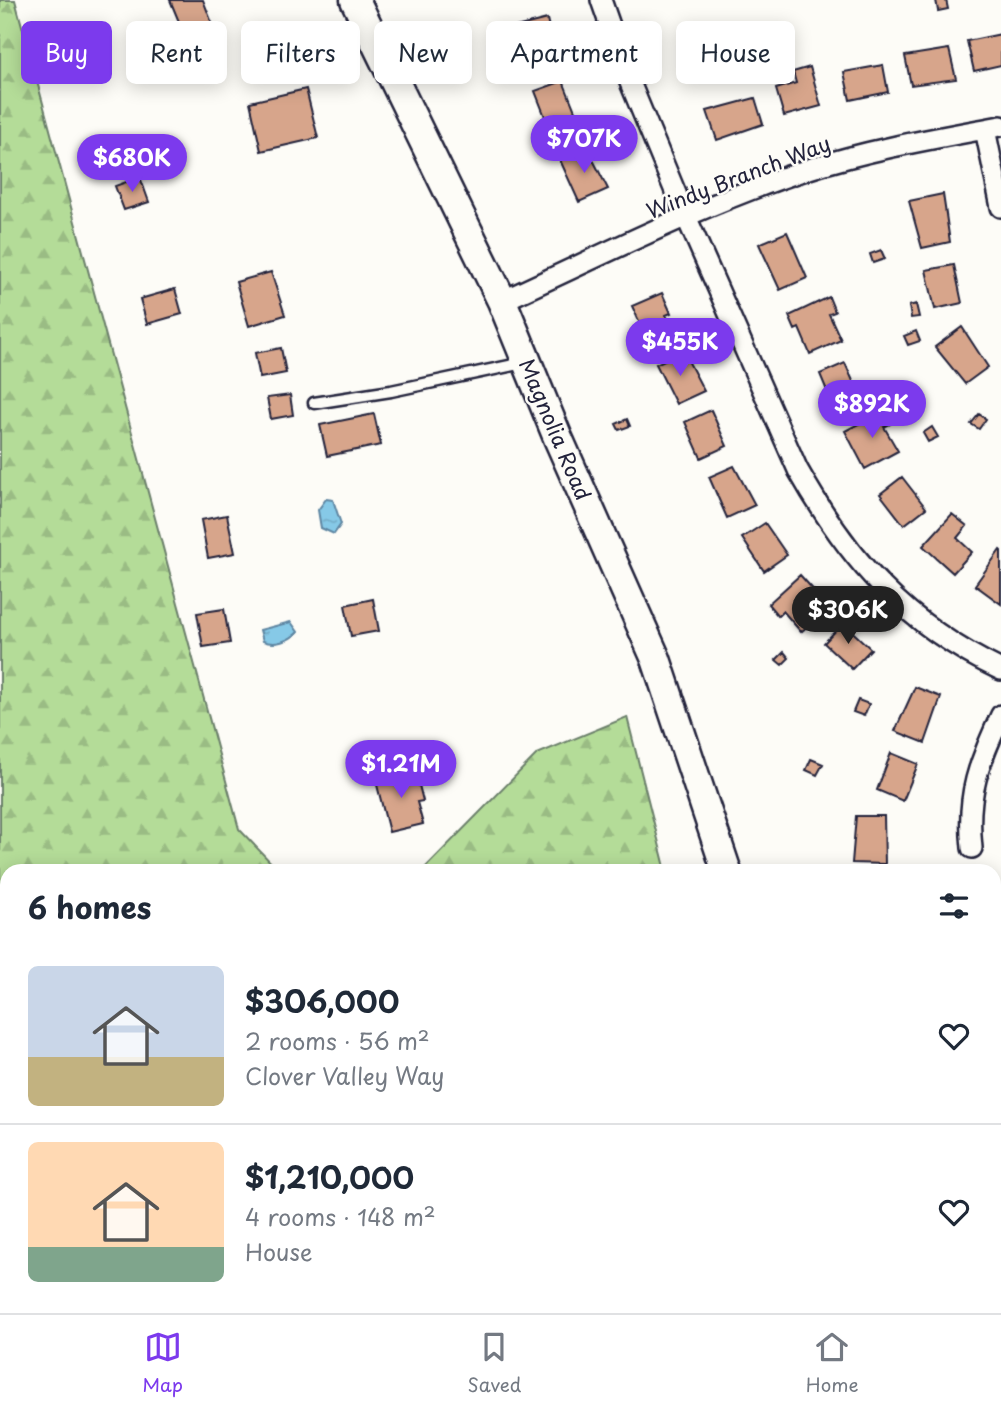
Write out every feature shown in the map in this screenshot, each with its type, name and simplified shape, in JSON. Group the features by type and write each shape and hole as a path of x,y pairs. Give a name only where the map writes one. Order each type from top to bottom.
{"main road":[{"name":"Magnolia Road","path":"355,0 502,301 656,659 724,864"}],"street":[{"path":"601,0 629,80 686,218 798,470 848,550 877,584 909,614 959,650 1001,670"},
{"name":"Windy Branch Way","path":"502,301 686,218 810,169 864,154 993,127"},
{"path":"993,127 1001,207"},
{"path":"972,848 968,816 970,795 977,768 1001,715"}],"lane":[{"path":"314,403 391,391 527,362"}],"green space":[{"path":"0,0 15,0 21,22 21,84 38,84 239,829 272,864 0,864"},
{"path":"627,717 664,864 429,864 537,754"}],"water":[{"path":"326,499 333,500 341,524 334,534 321,528 318,510"},
{"path":"291,622 298,632 290,638 277,643 263,641 260,630"}],"building":[{"path":"170,0 203,0 211,21 179,21"},
{"path":"936,0 946,0 948,9 938,11"},
{"path":"1001,34 1001,65 974,71 967,41"},
{"path":"949,49 956,79 911,85 905,56"},
{"path":"883,65 888,92 850,100 844,72"},
{"path":"810,67 821,106 784,116 776,89 795,84 795,71"},
{"path":"555,84 564,84 579,121 551,132 535,91"},
{"path":"306,89 318,138 261,151 250,102"},
{"path":"755,98 763,124 717,140 707,111"},
{"path":"587,148 608,189 579,202 560,160"},
{"path":"140,177 149,202 124,210 115,186"},
{"path":"943,194 950,242 922,248 909,201"},
{"path":"787,232 807,278 780,290 759,244"},
{"path":"881,250 885,259 873,263 870,254"},
{"path":"954,265 962,303 935,309 926,270"},
{"path":"271,272 285,315 249,326 236,282"},
{"path":"175,289 182,314 147,324 140,299"},
{"path":"662,293 671,313 666,315 675,334 650,345 632,306"},
{"path":"829,297 835,312 829,314 841,340 810,354 799,328 795,330 789,316"},
{"path":"916,304 919,317 911,318 909,306"},
{"path":"962,327 988,367 965,384 935,347"},
{"path":"916,331 920,341 908,345 904,336"},
{"path":"281,348 286,373 260,378 255,353"},
{"path":"683,351 704,391 676,404 656,364"},
{"path":"845,363 861,399 835,410 820,374"},
{"path":"290,395 293,415 271,419 267,398"},
{"path":"711,410 727,446 701,458 685,422"},
{"path":"883,411 890,424 884,427 898,451 865,469 845,431"},
{"path":"374,414 381,445 327,456 320,425"},
{"path":"979,414 986,419 979,429 971,424"},
{"path":"627,419 630,426 619,430 616,424"},
{"path":"932,427 938,437 928,442 923,433"},
{"path":"734,466 755,505 727,518 709,477"},
{"path":"902,477 926,508 904,525 880,494"},
{"path":"952,514 967,526 957,538 972,552 953,573 923,546"},
{"path":"227,515 235,553 208,558 201,520"},
{"path":"765,523 787,555 764,571 742,538"},
{"path":"1001,551 1001,604 975,585"},
{"path":"800,575 829,607 801,632 783,611 778,616 768,604"},
{"path":"373,599 379,631 351,636 345,605"},
{"path":"224,609 230,643 203,647 197,613"},
{"path":"843,623 871,649 852,669 824,643"},
{"path":"784,652 789,658 782,665 776,660"},
{"path":"915,687 941,697 925,743 895,731"},
{"path":"858,700 869,704 864,716 853,712"},
{"path":"891,753 918,764 903,801 877,790"},
{"path":"811,759 823,764 817,775 806,770"},
{"path":"415,769 423,801 417,802 423,824 389,832 376,781"},
{"path":"856,816 884,816 885,864 852,863"}]}
